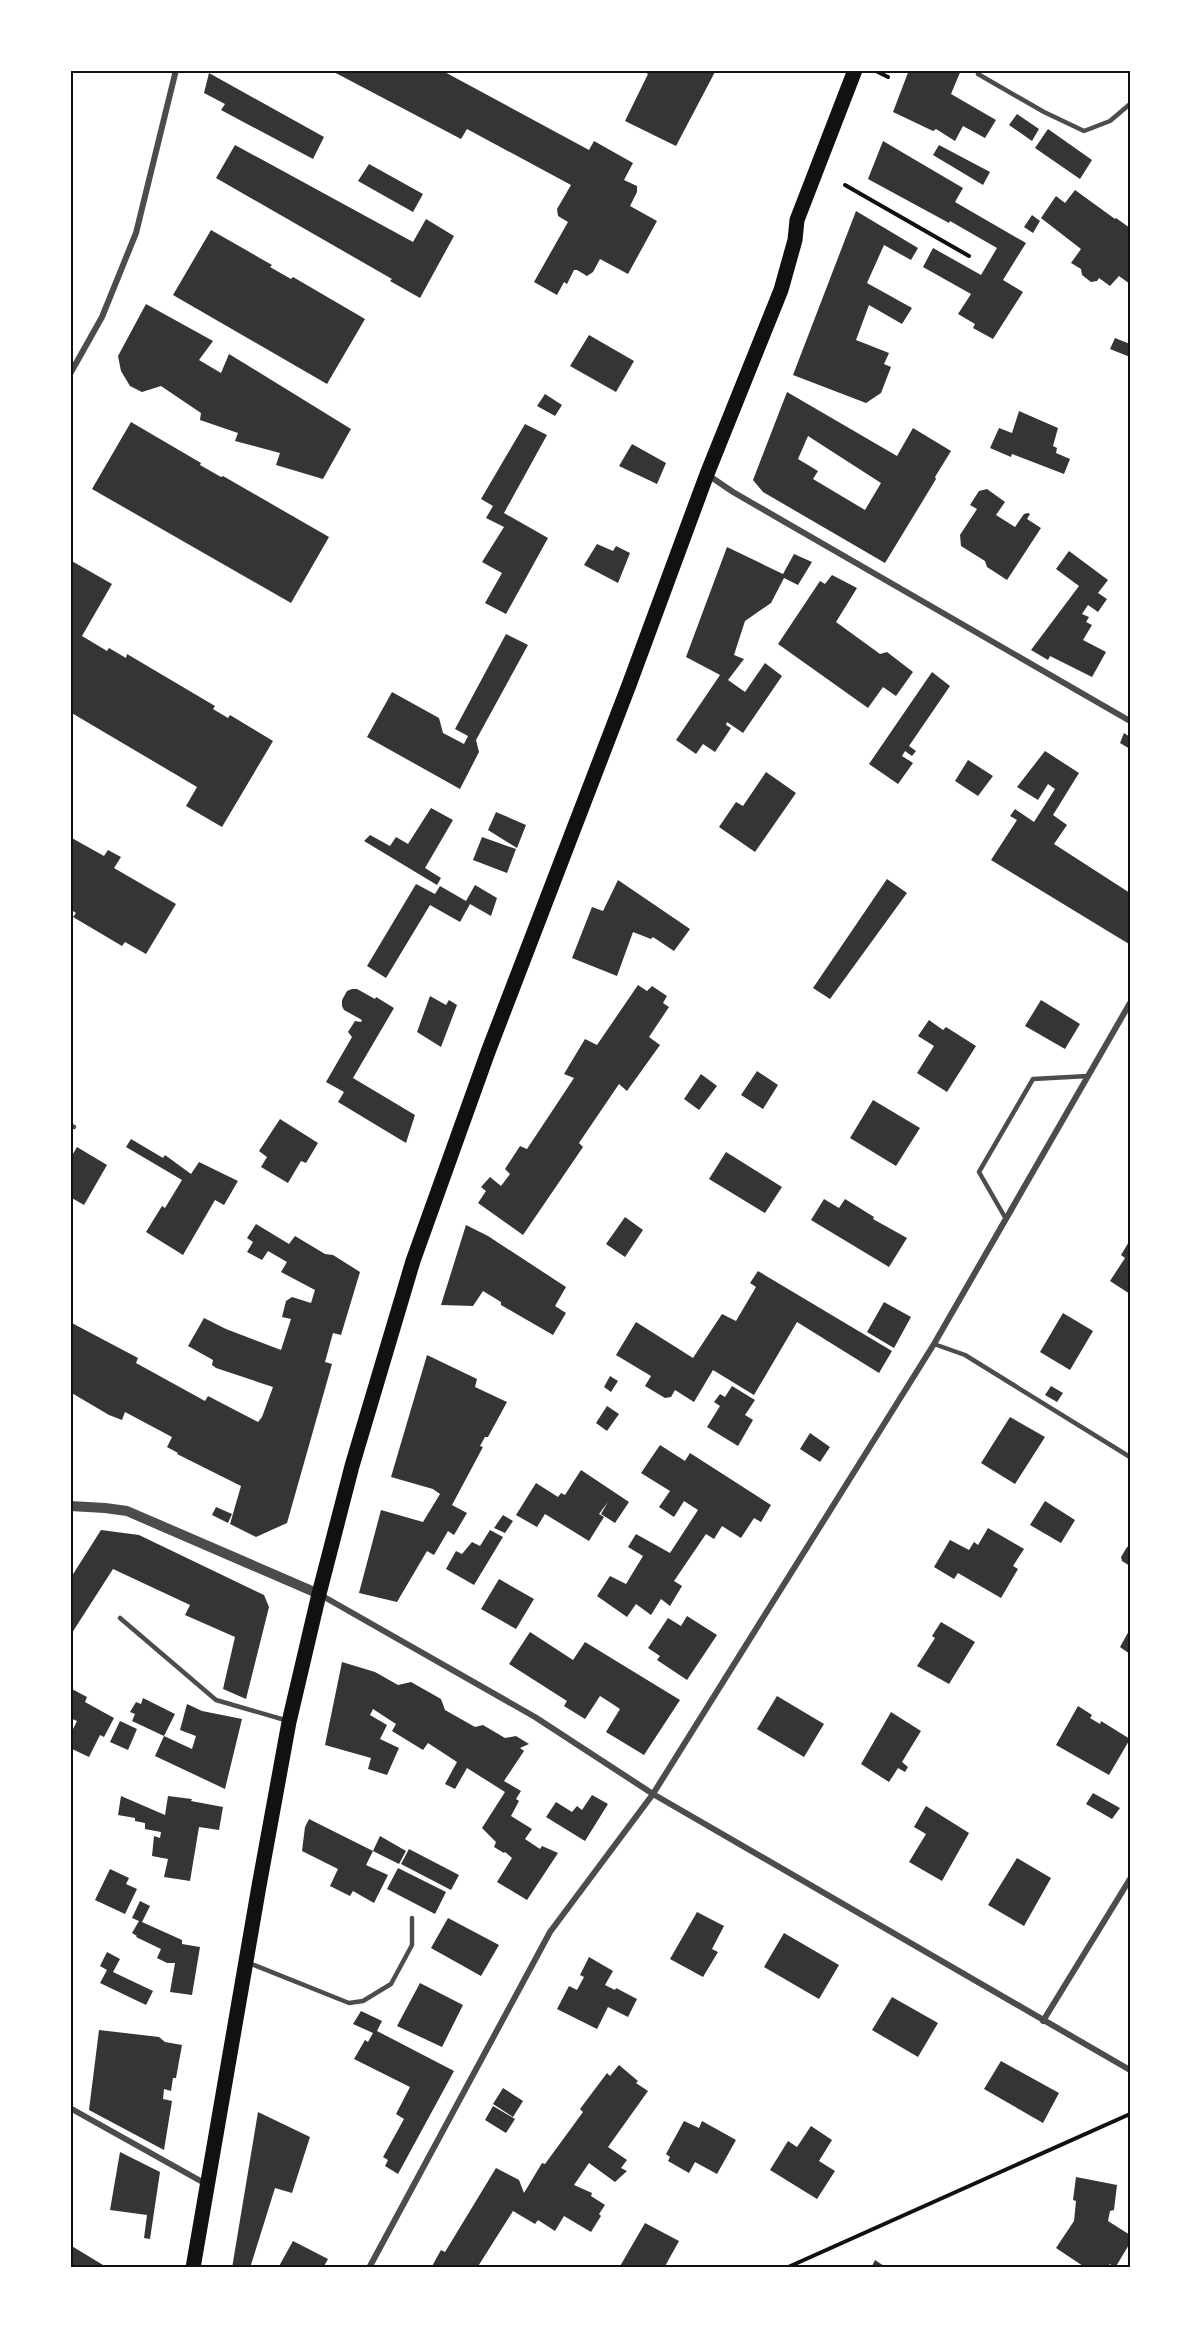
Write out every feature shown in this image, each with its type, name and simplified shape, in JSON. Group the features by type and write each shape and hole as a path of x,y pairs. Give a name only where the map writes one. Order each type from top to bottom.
{"main road":[{"path":"193,2268 245,1961 289,1722 352,1466 413,1261 488,1052 707,474 781,290 795,240 797,220 855,70"}],"street":[{"path":"70,374 102,317 136,233 176,70"},
{"path":"707,474 733,492 1131,721"},
{"path":"369,2268 550,1932 653,1794 934,1344 1131,1003"},
{"path":"70,1506 127,1511 319,1594 536,1717 653,1794 1131,2070"},
{"path":"1043,2021 1131,1879"},
{"path":"70,2109 207,2184"}],"lane":[{"path":"978,74 1084,132 1110,121 1131,104"},
{"path":"1006,1220 979,1172 1033,1079 1088,1076"},
{"path":"934,1344 965,1355 1131,1457"},
{"path":"120,1618 216,1700 289,1722"},
{"path":"245,1961 349,2003 363,2001 391,1984 412,1945 412,1918"}],"path":[{"path":"874,70 888,76"},
{"path":"845,185 969,256"},
{"path":"786,2268 1131,2114"}],"building":[{"path":"330,70 441,70 589,150 594,141 633,163 624,180 637,186 637,192 630,206 657,221 628,274 600,259 593,272 587,276 574,270 567,284 564,282 557,295 534,282 568,222 558,216 557,209 571,185 467,129 461,139"},
{"path":"641,70 716,70 676,146 625,121 648,74"},
{"path":"909,70 961,70 951,94 996,120 985,138 963,126 955,141 936,129 933,131 893,112"},
{"path":"209,73 324,137 313,159 221,110 225,104 204,93"},
{"path":"1017,114 1039,129 1032,141 1009,125"},
{"path":"1048,129 1092,160 1080,179 1035,148"},
{"path":"883,141 963,188 955,202 1026,243 1003,280 1023,292 993,339 973,328 975,324 958,314 971,294 923,267 933,248 981,275 997,248 868,179"},
{"path":"235,145 413,242 426,219 454,236 420,298 390,281 392,279 216,178"},
{"path":"939,145 990,172 983,185 933,155"},
{"path":"369,164 423,194 413,212 358,181"},
{"path":"1075,190 1130,228 1130,284 1119,276 1110,286 1099,278 1091,282 1082,275 1081,269 1071,263 1081,249 1041,218 1056,196 1065,203"},
{"path":"856,211 918,248 911,260 884,245 867,283 912,308 902,324 869,305 856,340 889,353 884,364 891,367 881,393 866,403 793,375"},
{"path":"1032,215 1040,221 1033,233 1024,227"},
{"path":"211,230 272,265 270,267 291,279 293,277 365,319 327,384 173,295"},
{"path":"146,304 213,341 199,360 221,373 229,354 351,429 323,479 276,465 280,453 235,441 238,433 200,420 201,413 161,386 142,392 130,386 121,371 118,356"},
{"path":"589,335 634,361 616,392 570,366"},
{"path":"1115,338 1130,344 1130,357 1110,349"},
{"path":"787,392 897,456 913,428 951,451 885,563 763,492 753,480","holes":["808,436 881,483 865,510 813,479 818,471 798,459"]},
{"path":"545,394 562,405 555,416 537,406"},
{"path":"1019,411 1058,428 1053,446 1057,448 1056,453 1070,459 1064,474 990,448 999,428 1012,433"},
{"path":"131,422 201,463 200,465 329,537 291,603 92,489"},
{"path":"525,424 547,435 504,513 548,538 506,614 485,603 502,573 482,562 504,527 486,518 493,506 481,499"},
{"path":"632,444 666,463 657,484 619,466"},
{"path":"987,489 1005,502 996,515 1015,527 1024,514 1028,513 1030,514 1027,519 1041,528 1007,580 987,567 985,561 961,546 960,535 977,509 970,505 979,491"},
{"path":"597,544 613,551 616,546 630,553 618,583 584,565"},
{"path":"727,547 783,574 794,554 812,562 798,585 784,578 771,603 745,621 734,655 744,659 728,680 745,692 765,663 782,676 743,733 727,722 726,725 731,728 715,752 703,744 696,754 676,740 720,675 686,657"},
{"path":"1069,551 1108,580 1098,593 1107,599 1098,612 1088,605 1082,614 1089,617 1086,622 1092,625 1083,640 1106,652 1092,677 1050,656 1048,660 1031,650 1079,586 1056,569"},
{"path":"70,560 112,584 82,636 107,651 109,648 126,658 127,654 215,706 213,709 228,718 230,715 273,741 222,827 186,806 197,787 70,712"},
{"path":"832,575 857,588 836,622 880,654 887,652 913,672 896,696 883,687 868,708 778,644 820,581 825,584"},
{"path":"506,634 528,645 476,740 479,752 460,789 367,737 392,692 439,718 443,733 464,744 468,736 455,729"},
{"path":"932,672 950,686 909,746 916,751 912,756 905,751 902,756 913,763 898,784 869,764"},
{"path":"1124,733 1130,737 1130,749 1120,743"},
{"path":"1045,751 1079,773 1053,815 1067,825 1054,844 1130,893 1129,944 991,860 1017,820 1010,816 1015,809 1034,822 1055,789 1048,784 1038,800 1017,787"},
{"path":"968,760 993,776 978,796 955,781"},
{"path":"766,772 796,793 755,852 719,827 736,802 743,806"},
{"path":"431,808 453,820 425,868 441,878 437,885 364,841 370,835 390,846 396,837 408,844"},
{"path":"496,812 526,825 517,848 488,830"},
{"path":"70,837 104,856 108,850 121,857 114,868 176,904 146,954 125,942 122,946 73,917 76,913 70,909"},
{"path":"482,837 516,849 507,873 473,860"},
{"path":"887,879 907,893 830,999 813,988"},
{"path":"618,880 690,929 674,951 653,937 651,939 633,932 617,976 572,958 592,907 603,911"},
{"path":"416,884 435,894 440,886 466,901 475,885 497,898 491,916 470,904 460,922 430,905 386,978 367,966"},
{"path":"638,985 647,991 652,986 667,996 663,1003 669,1007 649,1037 660,1045 627,1091 619,1084 579,1143 583,1147 523,1235 478,1203 486,1191 481,1187 490,1177 501,1186 510,1174 505,1169 520,1146 527,1149 574,1078 564,1074 585,1039 597,1045"},
{"path":"357,989 375,999 376,997 394,1008 353,1078 415,1115 406,1143 338,1102 344,1092 326,1082 352,1037 348,1032 355,1021 361,1022 362,1020 344,1010 342,1006 342,1000 347,991"},
{"path":"430,996 446,1005 449,1000 457,1005 441,1047 417,1032"},
{"path":"1041,1000 1080,1024 1065,1049 1025,1026"},
{"path":"929,1020 943,1030 946,1027 976,1046 947,1092 917,1073 934,1046 918,1036"},
{"path":"757,1071 778,1085 763,1109 741,1095"},
{"path":"701,1074 717,1086 699,1110 684,1099"},
{"path":"873,1100 920,1128 896,1166 850,1138"},
{"path":"280,1119 318,1143 306,1163 301,1161 288,1183 261,1167 267,1157 259,1151"},
{"path":"131,1139 163,1158 165,1155 191,1174 199,1162 238,1181 224,1205 215,1200 183,1255 146,1232 162,1206 165,1208 182,1180 126,1147"},
{"path":"77,1147 107,1165 84,1205 70,1197 70,1159"},
{"path":"726,1152 782,1187 765,1213 709,1179"},
{"path":"824,1199 839,1208 845,1199 874,1217 873,1219 907,1238 889,1267 811,1220"},
{"path":"625,1217 643,1230 625,1257 606,1244"},
{"path":"256,1224 289,1244 295,1236 360,1272 341,1335 333,1333 325,1362 332,1364 287,1523 256,1537 230,1524 241,1486 167,1447 172,1437 125,1412 122,1420 109,1415 70,1392 70,1322 138,1358 136,1363 205,1401 208,1396 258,1422 273,1387 216,1368 212,1365 213,1360 188,1346 204,1318 281,1350 291,1319 282,1317 286,1301 292,1297 311,1303 315,1290 281,1272 287,1262 268,1251 262,1260 247,1252 253,1242 247,1238"},
{"path":"466,1225 488,1236 566,1287 555,1306 566,1313 553,1335 501,1305 501,1302 483,1291 473,1306 441,1305"},
{"path":"1130,1240 1130,1294 1110,1281 1125,1258 1121,1255"},
{"path":"758,1271 892,1351 879,1373 797,1322 754,1395 713,1370 694,1402 675,1390 671,1397 665,1398 645,1386 651,1376 616,1355 636,1322 693,1358 722,1314 736,1321 756,1287 750,1283"},
{"path":"884,1302 911,1317 894,1348 867,1332"},
{"path":"1063,1313 1093,1331 1070,1370 1040,1352"},
{"path":"427,1355 477,1379 475,1387 507,1402 488,1437 485,1437 480,1446 483,1447 452,1505 467,1513 454,1535 448,1531 434,1555 427,1551 397,1602 359,1593 381,1510 423,1522 440,1494 433,1489 391,1477"},
{"path":"610,1376 618,1381 611,1392 604,1387"},
{"path":"732,1386 755,1400 745,1415 753,1420 738,1446 707,1427 720,1406 714,1402 720,1394 725,1397"},
{"path":"1051,1386 1063,1393 1057,1402 1045,1395"},
{"path":"607,1406 619,1414 607,1431 596,1423"},
{"path":"1010,1417 1045,1437 1015,1484 981,1463"},
{"path":"810,1433 830,1447 820,1462 800,1449"},
{"path":"660,1445 685,1461 690,1453 771,1505 761,1522 754,1518 741,1538 722,1526 714,1539 706,1534 674,1581 682,1586 670,1606 661,1599 651,1615 636,1604 627,1617 597,1596 610,1576 626,1584 643,1556 628,1547 636,1534 670,1553 698,1510 684,1501 674,1517 659,1507 670,1491 641,1473"},
{"path":"581,1470 629,1502 615,1523 601,1514 608,1502 599,1514 604,1517 589,1541 545,1514 537,1527 516,1515 536,1483 558,1497 561,1493 565,1495"},
{"path":"1045,1501 1075,1520 1061,1543 1030,1525"},
{"path":"216,1507 232,1514 228,1523 212,1515"},
{"path":"503,1515 513,1521 505,1533 494,1528"},
{"path":"988,1528 1024,1549 1013,1566 1018,1569 1001,1598 958,1573 954,1579 934,1567 950,1540 969,1550 974,1542 978,1545"},
{"path":"101,1530 139,1535 264,1595 269,1607 246,1699 223,1689 235,1637 185,1615 190,1605 113,1569 70,1636 70,1579"},
{"path":"490,1530 503,1537 474,1585 446,1569 456,1551 462,1554 472,1542 480,1546"},
{"path":"1130,1546 1130,1566 1122,1561 1121,1557"},
{"path":"499,1579 534,1599 516,1629 481,1609"},
{"path":"687,1616 717,1635 687,1680 657,1660 660,1656 648,1648 668,1618 681,1626"},
{"path":"941,1622 975,1642 949,1684 917,1666 935,1638 932,1636"},
{"path":"1130,1629 1130,1654 1120,1647"},
{"path":"530,1632 573,1660 585,1642 680,1700 644,1755 606,1732 620,1709 600,1696 585,1719 564,1706 567,1701 509,1664"},
{"path":"342,1662 375,1672 398,1685 411,1682 441,1699 445,1710 475,1727 483,1725 505,1738 516,1736 529,1744 520,1748 524,1751 504,1781 521,1791 516,1799 519,1801 511,1816 532,1829 525,1839 540,1849 542,1846 558,1853 527,1900 497,1882 512,1858 494,1847 496,1842 482,1828 505,1792 467,1768 455,1789 445,1784 457,1762 428,1743 423,1750 392,1731 396,1724 373,1709 370,1715 387,1725 380,1739 399,1748 387,1775 368,1769 371,1758 325,1745"},
{"path":"70,1688 87,1697 85,1702 114,1718 104,1737 100,1735 89,1757 70,1748 70,1735 77,1721 70,1718"},
{"path":"777,1696 824,1724 804,1757 757,1729"},
{"path":"143,1698 175,1714 164,1736 132,1721 135,1714 130,1712 136,1702 141,1704"},
{"path":"187,1704 202,1711 242,1719 225,1789 155,1756 164,1736 192,1749 196,1736 180,1730"},
{"path":"1078,1706 1092,1715 1090,1718 1100,1724 1101,1721 1130,1739 1109,1775 1056,1745"},
{"path":"891,1712 921,1731 902,1762 908,1767 905,1772 898,1768 889,1782 861,1764"},
{"path":"120,1721 137,1729 128,1750 110,1742"},
{"path":"1093,1793 1120,1808 1112,1819 1086,1804"},
{"path":"592,1795 608,1804 585,1841 546,1817 556,1802 572,1812 577,1806 582,1810"},
{"path":"121,1796 165,1815 168,1796 223,1807 219,1830 199,1827 190,1881 164,1877 168,1859 152,1856 154,1836 160,1838 161,1832 145,1829 145,1823 135,1821 135,1818 118,1815"},
{"path":"926,1806 969,1833 942,1881 909,1862 926,1834 914,1827"},
{"path":"309,1819 373,1851 366,1865 388,1875 374,1903 353,1891 350,1896 330,1886 338,1869 302,1851 305,1827"},
{"path":"380,1836 406,1851 399,1864 373,1851"},
{"path":"409,1849 459,1875 451,1890 401,1864"},
{"path":"1017,1858 1051,1878 1024,1926 988,1905"},
{"path":"398,1868 446,1892 435,1914 387,1889"},
{"path":"110,1869 129,1878 126,1884 137,1889 125,1914 95,1900"},
{"path":"140,1901 150,1906 142,1922 182,1940 182,1944 200,1947 192,1995 170,1992 175,1963 167,1963 157,1958 161,1949 132,1933 139,1921 132,1918"},
{"path":"697,1912 724,1926 712,1949 718,1952 703,1977 670,1959"},
{"path":"448,1918 499,1945 481,1976 431,1948"},
{"path":"784,1933 839,1965 819,1999 764,1967"},
{"path":"107,1952 120,1959 113,1972 153,1991 146,2005 100,1983 107,1970 100,1966"},
{"path":"589,1957 613,1971 605,1985 637,1999 628,2017 608,2007 597,2029 557,2009 569,1986 577,1990 584,1977 580,1975"},
{"path":"420,1983 463,2005 442,2047 397,2026"},
{"path":"892,1997 938,2023 918,2057 872,2030"},
{"path":"361,2011 382,2021 377,2031 454,2071 398,2174 385,2166 388,2160 383,2157 404,2119 396,2114 410,2087 354,2059 365,2040 368,2042 373,2033 353,2024"},
{"path":"99,2030 159,2037 165,2042 182,2045 176,2078 173,2078 171,2091 164,2089 163,2099 172,2101 164,2150 89,2110"},
{"path":"1001,2061 1059,2093 1043,2123 984,2089"},
{"path":"619,2065 638,2081 636,2083 648,2091 608,2147 627,2160 621,2168 627,2171 615,2182 589,2163 574,2185 592,2193 591,2196 605,2205 591,2232 564,2216 555,2231 538,2220 535,2224 513,2211 477,2268 431,2268 441,2250 445,2252 496,2168 519,2180 524,2193 542,2163 545,2164 583,2112 580,2109 607,2073 610,2076"},
{"path":"503,2088 523,2101 513,2117 493,2104"},
{"path":"493,2106 515,2119 506,2133 485,2120"},
{"path":"258,2112 310,2137 292,2193 275,2188 250,2268 232,2268"},
{"path":"684,2121 699,2128 702,2121 736,2140 717,2174 695,2162 689,2173 668,2161 670,2157 666,2154"},
{"path":"811,2126 832,2140 819,2161 835,2171 817,2199 770,2170 788,2141 797,2147"},
{"path":"120,2152 160,2172 150,2239 144,2238 147,2215 110,2210"},
{"path":"1076,2177 1117,2185 1114,2210 1110,2211 1108,2221 1130,2235 1130,2243 1115,2268 1110,2264 1107,2268 1083,2266 1056,2248 1074,2221 1076,2201 1073,2200"},
{"path":"645,2223 679,2241 664,2268 619,2268"},
{"path":"293,2241 328,2259 323,2268 278,2268"},
{"path":"70,2245 108,2268 70,2268"},
{"path":"875,2260 887,2268 871,2268"}]}
